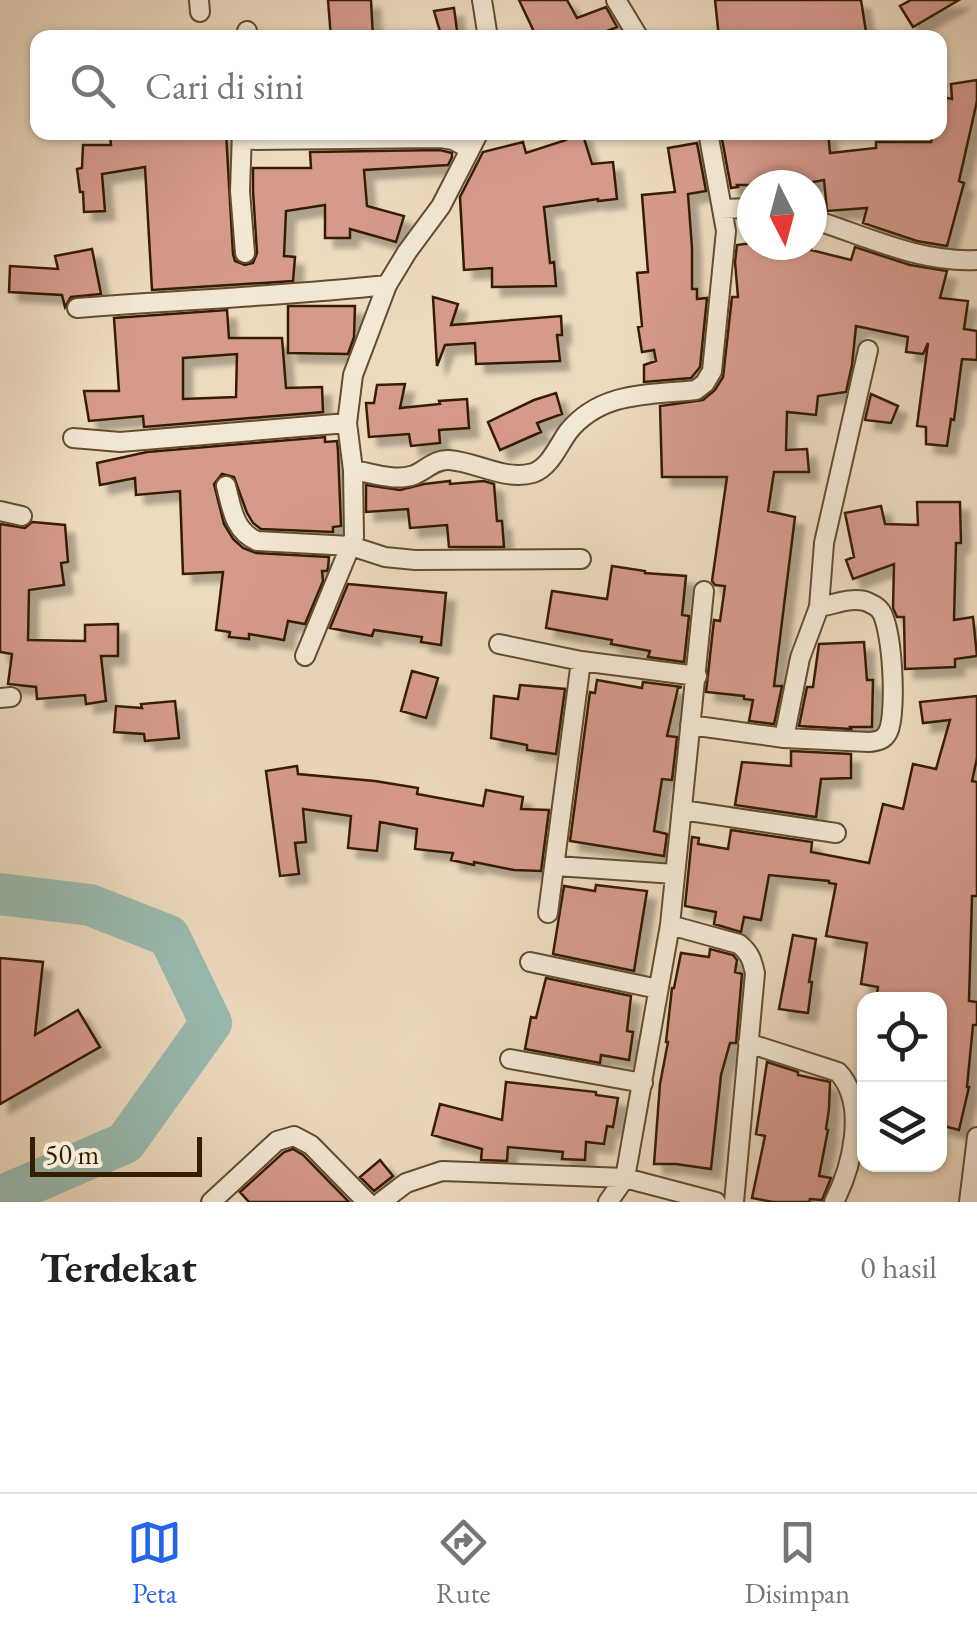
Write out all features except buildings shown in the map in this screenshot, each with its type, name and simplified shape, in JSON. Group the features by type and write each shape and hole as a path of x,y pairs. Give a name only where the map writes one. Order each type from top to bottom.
{"street":[{"path":"482,0 487,30"},
{"path":"616,0 629,30"},
{"path":"242,140 240,191 245,253"},
{"path":"352,470 395,478 450,460 497,472 533,473 544,466 571,429 595,409 620,398 696,390 705,383 712,370 726,230 709,140"},
{"path":"305,656 354,536 346,423 353,374 387,286 406,252 441,206 475,141"},
{"path":"722,208 737,208"},
{"path":"827,224 904,250 956,261 977,260"},
{"path":"77,308 387,286"},
{"path":"784,738 800,658 818,607 824,543 868,350"},
{"path":"73,438 120,442 346,423"},
{"path":"226,486 237,524 245,536 257,541 351,546 385,557 415,560 581,559"},
{"path":"0,510 22,516"},
{"path":"608,1202 625,1178 670,926 704,591"},
{"path":"690,725 784,738 869,742 881,741 888,735 891,657 886,622 878,609 865,602 849,600 818,607"},
{"path":"499,644 581,661 696,676"},
{"path":"548,913 581,661"},
{"path":"682,810 836,832"},
{"path":"556,866 674,874"},
{"path":"670,926 739,944 748,951 754,973 734,1202"},
{"path":"530,962 658,988"},
{"path":"748,1043 838,1072 846,1081 852,1096 854,1132 851,1158 834,1202"},
{"path":"510,1059 643,1083"},
{"path":"211,1202 277,1140 294,1136 311,1145 367,1202"},
{"path":"968,1202 977,1137"},
{"path":"381,1202 406,1183 442,1171 625,1178 716,1202"}],"waterway":[{"path":"0,894 90,905 169,936 211,1023 125,1143 0,1197"}]}
